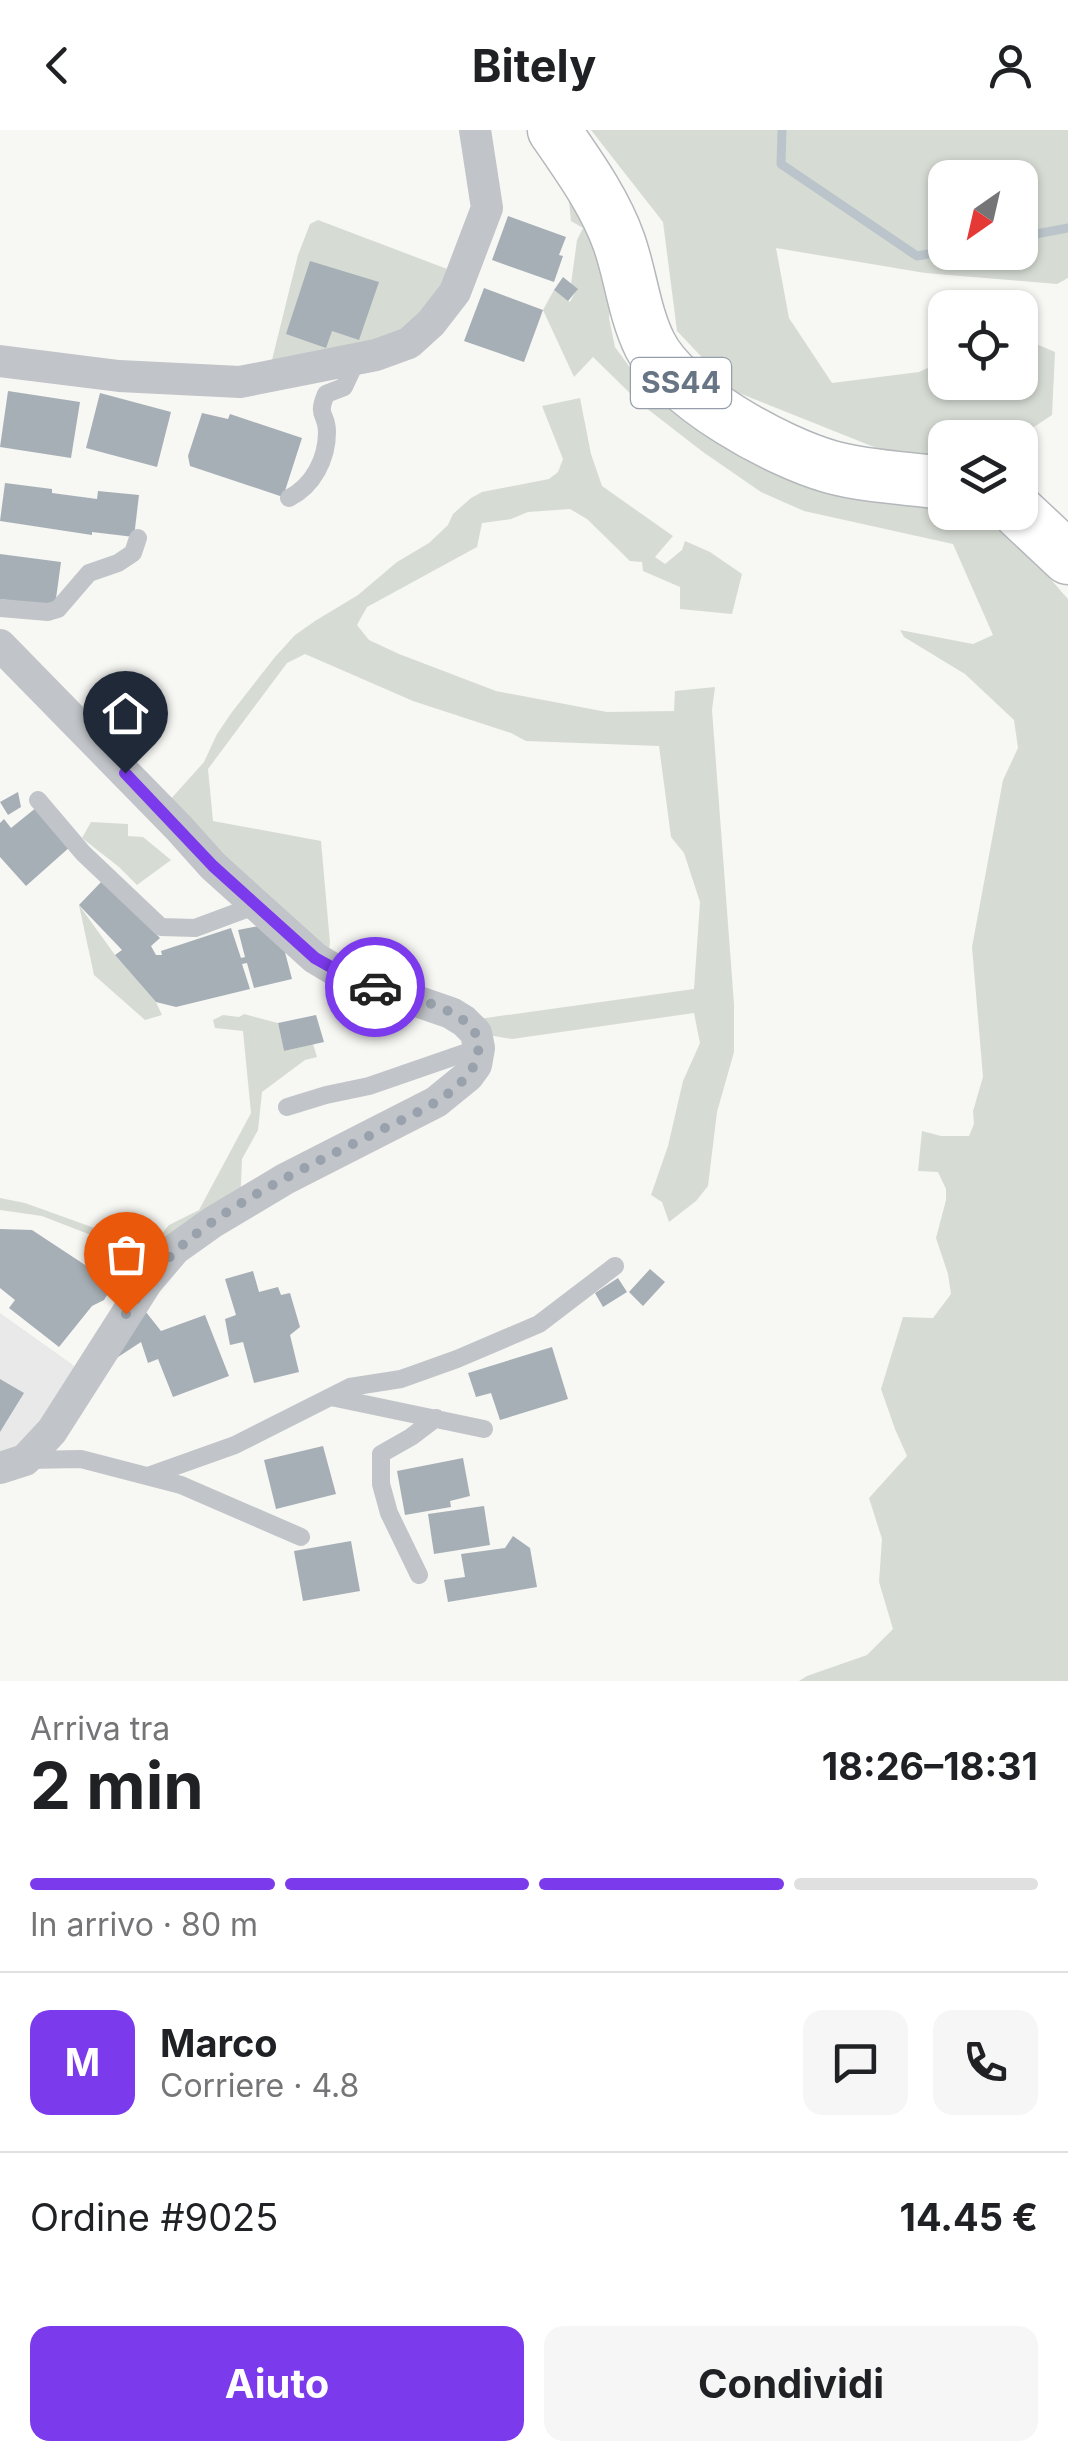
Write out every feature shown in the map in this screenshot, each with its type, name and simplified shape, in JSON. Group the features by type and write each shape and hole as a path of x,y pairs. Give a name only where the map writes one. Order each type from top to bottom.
{"main road":[{"name":"SS44","path":"554,130 610,218 642,328 668,373 720,412 808,460 836,468 928,481"},
{"path":"1038,530 1068,558"}],"street":[{"path":"0,361 119,376 240,382 376,355 409,343 455,292 487,208 475,130"},
{"path":"0,644 213,866 315,958 370,985 432,1005 464,1021 476,1033 478,1048 476,1065 468,1076 436,1102 285,1178 174,1249 147,1282 52,1431 13,1464"}],"lane":[{"path":"289,498 312,481 322,460 327,430 320,408 326,394 344,387 357,358"},
{"path":"0,608 48,612 58,609 89,573 134,554 138,538"},
{"path":"38,800 84,853 161,927 195,928 257,905"},
{"path":"286,1107 369,1086 478,1048"},
{"path":"148,1476 234,1445 350,1387 401,1379 539,1324 615,1266"},
{"path":"332,1396 484,1429"},
{"path":"419,1576 389,1512 381,1484 381,1454 436,1418"},
{"path":"13,1464 81,1458 181,1485 301,1537"}],"shaded area":[{"path":"591,130 1068,130 1068,278 1057,284 925,273 776,248 789,318 832,383 928,368 928,400 1038,400 1038,345 1055,352 1052,415 1038,424 1038,420 928,420 928,458 884,451 734,391 677,331 663,222"},
{"path":"576,192 611,293 609,318 615,347 650,386 928,501 928,530 999,530 1029,555 1068,599 1068,1681 799,1681 867,1655 893,1629 879,1582 882,1539 869,1498 907,1456 881,1389 903,1317 933,1318 951,1294 936,1238 946,1189 938,1172 918,1171 922,1131 969,1136 974,1124 973,1111 983,1077 972,947 1003,780 1018,748 1014,720 965,674 904,637 900,630 973,644 993,635 953,544 804,511 761,492 703,452 641,404 593,357 574,377 543,310 554,290 570,302 577,289 571,284 577,240 583,228 571,221 569,201"},
{"path":"318,220 463,275 431,323 268,376 298,255 310,224"},
{"path":"580,398 602,486 673,536 655,557 665,564 682,550 685,541 710,552 742,574 732,614 680,609 680,587 643,571 642,562 630,561 587,519 570,509 528,512 482,523 477,547 367,607 357,625 369,640 496,691 607,712 674,711 675,691 715,687 712,710 734,1004 734,1052 717,1112 708,1186 669,1222 662,1202 651,1195 668,1146 683,1081 700,1043 694,1013 512,1039 476,1033 464,1021 694,989 700,902 684,853 671,837 659,746 526,741 413,701 305,654 287,663 208,769 213,821 321,841 330,943 326,964 169,801 204,762 232,712 295,635 429,543 471,498 482,492 549,479 558,472 563,459 542,406"},
{"path":"91,822 128,824 128,836 143,837 171,860 137,885 82,838"},
{"path":"79,905 156,1002 162,1015 145,1020 94,975"},
{"path":"244,1014 278,1023 284,1051 313,1044 317,1057 305,1060 262,1092 258,1130 242,1159 240,1206 150,1258 42,1216 0,1210 0,1198 25,1203 150,1248 169,1225 199,1210 251,1113 243,1031 215,1028 213,1020 223,1015"},
{"path":"0,1313 87,1375 0,1468"}],"building":[{"path":"508,216 566,237 554,282 492,260"},
{"path":"310,261 379,282 359,340 332,331 326,348 286,334"},
{"path":"563,277 578,289 568,301 554,290"},
{"path":"484,288 543,310 524,362 464,341"},
{"path":"8,391 80,402 71,458 0,447"},
{"path":"100,393 171,412 157,467 86,448"},
{"path":"202,413 228,419 230,414 302,438 283,497 190,466 188,456"},
{"path":"5,483 97,499 98,491 139,495 134,537 0,521"},
{"path":"0,554 61,562 55,606 0,599"},
{"path":"18,792 21,807 8,815 0,802"},
{"path":"37,807 71,846 26,886 0,857 0,823 4,819 11,828"},
{"path":"103,880 160,938 151,946 156,955 231,928 241,958 245,957 238,930 269,924 280,933 292,979 254,988 247,963 242,964 250,989 176,1007 156,1002 115,955 122,950 79,905"},
{"path":"316,1015 324,1042 284,1051 278,1023"},
{"path":"0,1229 32,1230 114,1284 59,1347 9,1308 15,1300 0,1288"},
{"path":"650,1269 665,1282 643,1306 629,1292"},
{"path":"253,1271 259,1292 278,1287 281,1295 290,1293 300,1327 290,1335 299,1372 254,1383 243,1342 230,1345 225,1319 236,1315 225,1279"},
{"path":"618,1278 627,1292 603,1307 595,1293"},
{"path":"142,1307 161,1331 205,1315 229,1376 173,1397 158,1359 148,1363 141,1342 115,1359"},
{"path":"552,1347 568,1399 500,1420 491,1393 476,1397 468,1373"},
{"path":"0,1379 24,1393 0,1432"},
{"path":"323,1446 336,1494 276,1509 264,1460"},
{"path":"463,1458 470,1496 450,1501 451,1507 405,1515 397,1471"},
{"path":"484,1506 490,1545 434,1554 428,1514"},
{"path":"513,1536 530,1548 537,1587 448,1602 444,1580 465,1577 461,1554 505,1548"},
{"path":"351,1541 360,1591 303,1601 294,1551"}],"waterway":[{"path":"782,130 781,164 917,256 928,254"},
{"path":"1038,234 1068,228"}],"way so far":[{"path":"126,1314 174,1249 212,1222 285,1178 436,1102 468,1076 476,1065 478,1048 476,1033 464,1021 432,1005 375,987"}],"route":[{"path":"125,773 213,866 315,958 375,987"}]}
